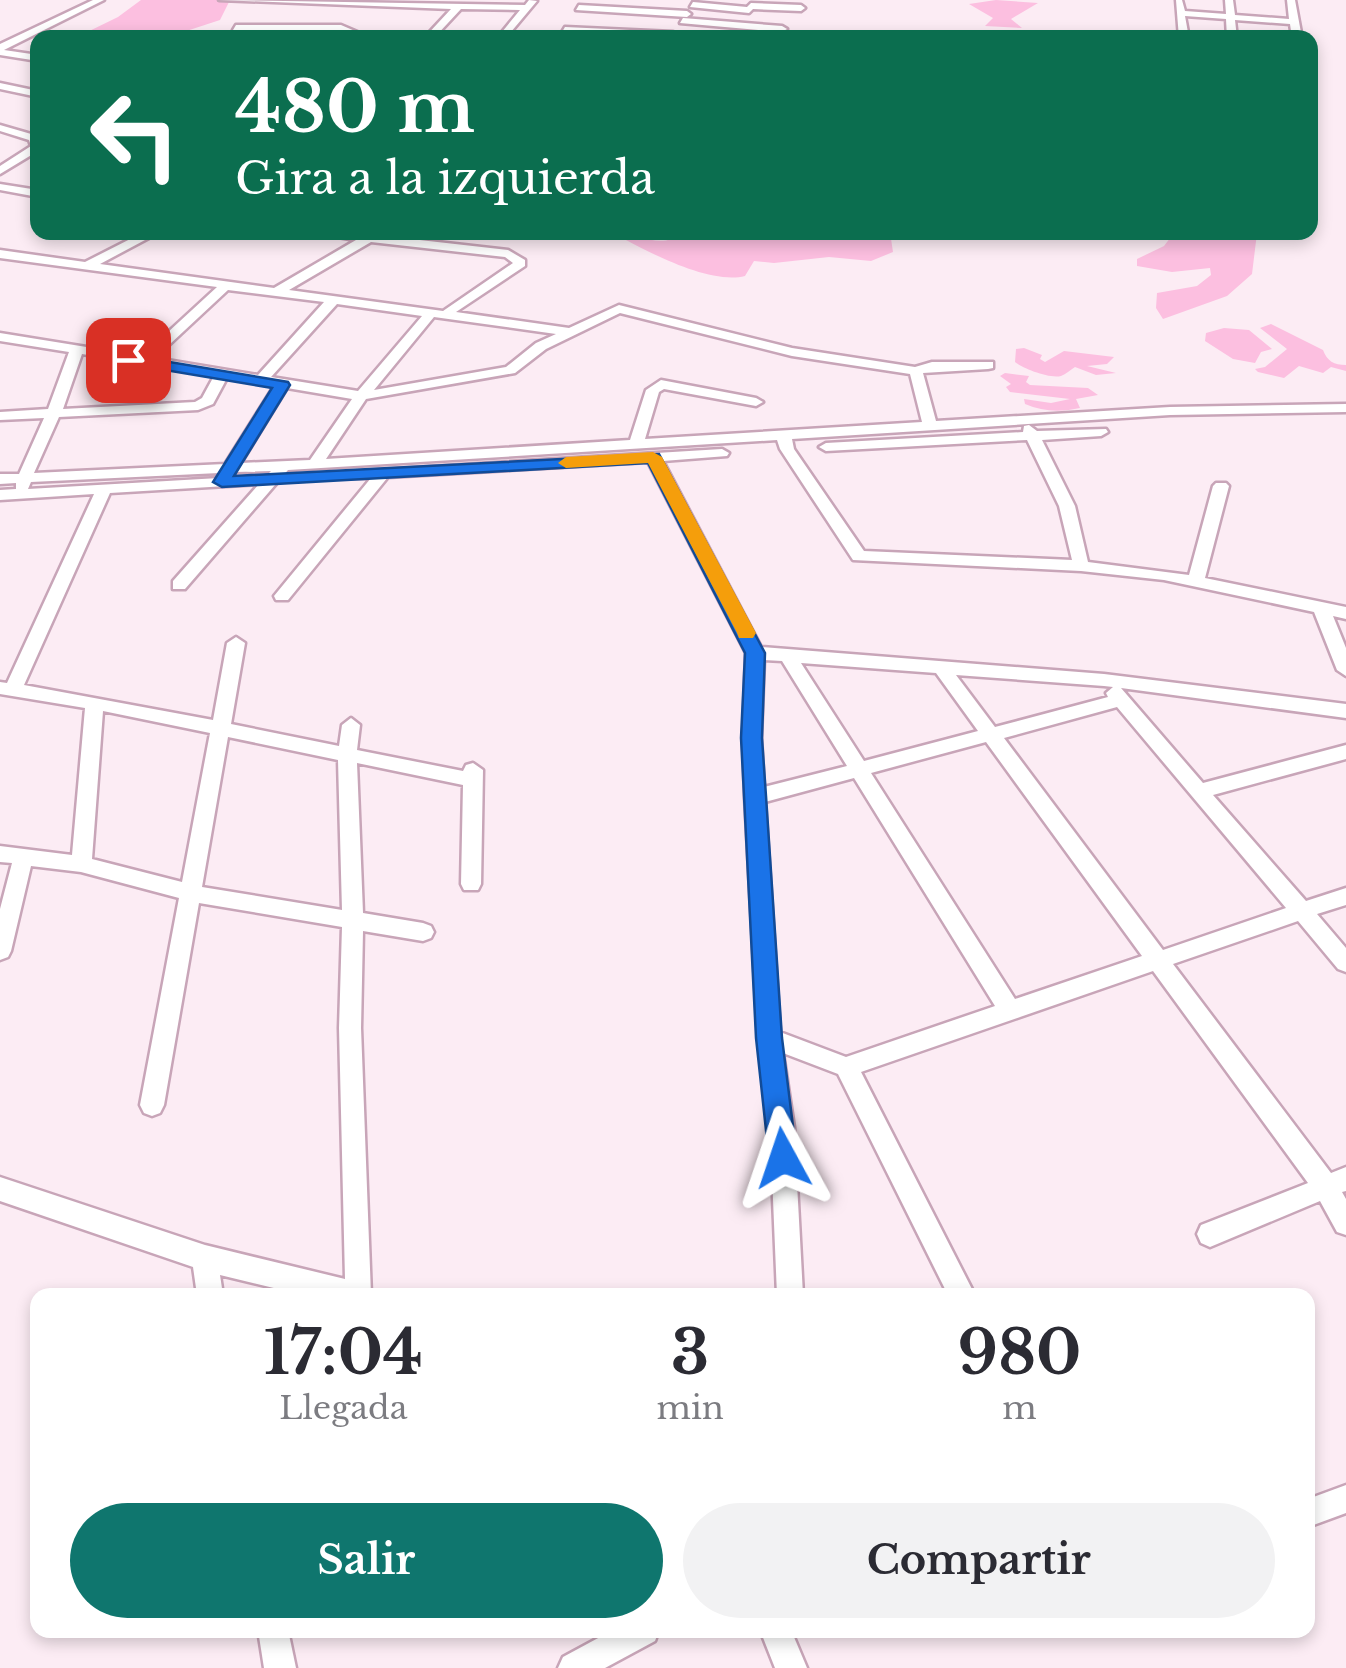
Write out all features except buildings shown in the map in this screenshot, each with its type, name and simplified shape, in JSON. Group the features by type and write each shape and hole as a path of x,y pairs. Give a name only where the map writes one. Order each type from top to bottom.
{"street":[{"path":"40,30 100,0"},
{"path":"223,0 531,4"},
{"path":"1179,0 1183,30"},
{"path":"1229,0 1231,30"},
{"path":"1290,0 1296,30"},
{"path":"233,30 278,1"},
{"path":"378,14 392,3"},
{"path":"508,30 531,4"},
{"path":"565,30 583,4 690,10 751,5 800,8"},
{"path":"436,30 460,5"},
{"path":"738,30 751,5"},
{"path":"690,10 740,25 782,28"},
{"path":"1180,12 1294,22"},
{"path":"362,30 368,24"},
{"path":"236,28 344,30"},
{"path":"0,50 30,35"},
{"path":"0,50 30,56"},
{"path":"0,86 30,92"},
{"path":"0,128 30,136"},
{"path":"0,171 30,152"},
{"path":"0,187 30,193"},
{"path":"88,265 138,240"},
{"path":"276,292 366,240 508,254 521,263 448,312"},
{"path":"0,254 573,332"},
{"path":"144,361 224,287"},
{"path":"260,380 334,298"},
{"path":"0,337 76,358 144,361 360,396 510,370 533,350 618,310 792,352 916,371 932,366 988,366"},
{"path":"315,464 360,396 432,312"},
{"path":"22,485 76,358"},
{"path":"916,371 930,426"},
{"path":"0,416 198,406 208,401 222,374"},
{"path":"226,475 282,385"},
{"path":"636,443 655,386 756,402"},
{"path":"0,478 22,485 104,490 284,465 636,443 710,447 1029,429 1170,411 1346,408"},
{"path":"786,443 930,426 1029,429"},
{"path":"1029,429 1067,506 1081,566"},
{"path":"786,443 859,556 1081,566 1196,580 1346,613"},
{"path":"0,495 22,485 226,475 272,480 383,474 653,457 710,447"},
{"path":"653,457 755,653 755,796 769,1038 782,1128 790,1288"},
{"path":"179,585 284,465"},
{"path":"282,596 383,474"},
{"path":"1196,580 1221,486"},
{"path":"104,490 6,689 95,703 347,756 472,774 472,884"},
{"path":"1322,608 1346,670"},
{"path":"152,1105 236,642"},
{"path":"755,653 1104,680 1346,711"},
{"path":"788,656 1010,1011"},
{"path":"940,666 1158,960 1335,1182 1346,1223"},
{"path":"1104,680 1346,962"},
{"path":"755,796 1121,700"},
{"path":"82,864 95,703"},
{"path":"351,725 347,756 357,1288"},
{"path":"1200,791 1346,752"},
{"path":"0,854 82,864 206,896 423,932"},
{"path":"0,951 23,859"},
{"path":"769,1038 846,1067 1346,896"},
{"path":"846,1067 958,1288"},
{"path":"1210,1234 1335,1182"},
{"path":"0,1189 205,1258 328,1288"},
{"path":"205,1258 209,1288"},
{"path":"1315,1510 1346,1499"},
{"path":"274,1638 280,1668"},
{"path":"574,1668 629,1638"},
{"path":"778,1638 791,1668"}],"shaded area":[{"path":"141,0 230,0 220,20 189,30 91,30"},
{"path":"996,0 1038,3 1011,19 1022,28 985,26 993,18 969,4"},
{"path":"626,240 891,240 893,252 871,261 829,257 774,263 754,261 745,276 730,277 678,265"},
{"path":"1169,240 1256,240 1252,274 1227,296 1163,319 1156,308 1157,293 1197,286 1211,275 1210,268 1172,272 1137,266 1137,259"},
{"path":"1271,324 1323,350 1332,362 1346,365 1346,371 1331,367 1323,373 1299,366 1284,378 1258,372 1255,369 1265,367 1287,349 1260,328"},
{"path":"1224,328 1249,330 1272,349 1261,352 1255,363 1233,359 1205,341 1206,333"},
{"path":"1016,349 1042,355 1040,359 1045,362 1064,351 1114,357 1107,364 1087,366 1116,373 1096,375 1075,367 1061,376 1043,374 1015,362"},
{"path":"1000,376 1029,376 1026,382 1030,385 1088,388 1098,395 1076,399 1080,408 1039,409 1025,404 1024,399 1051,403 1070,399 1010,392 1006,387 1011,384"}],"slow traffic":[{"path":"566,463 653,457 746,633"}],"route":[{"path":"128,360 282,385 222,482 653,457 755,653 755,796 769,1038 783,1158"}]}
